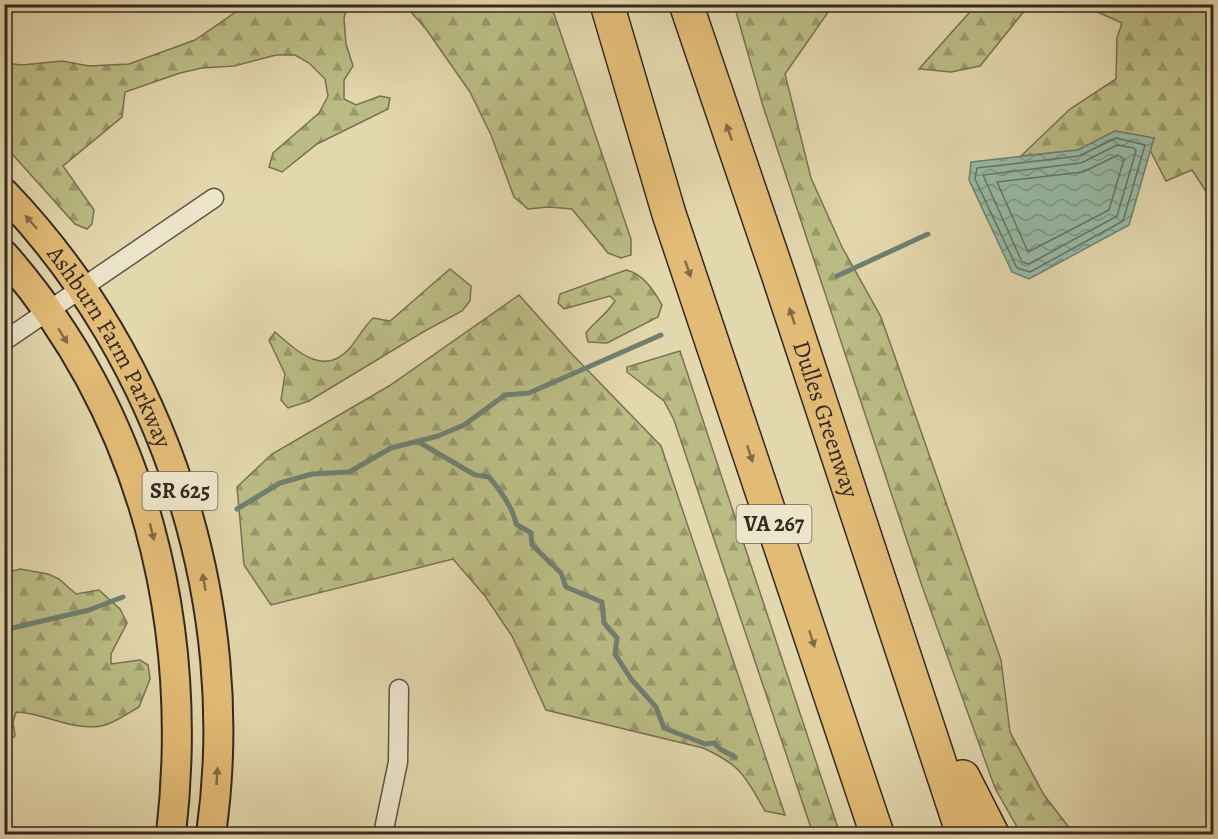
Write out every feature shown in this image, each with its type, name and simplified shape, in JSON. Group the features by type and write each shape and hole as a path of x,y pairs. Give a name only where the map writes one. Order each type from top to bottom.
{"highway":[{"path":"595,4 614,72 669,214"},
{"name":"VA 267","path":"607,4 669,214 877,834"},
{"name":"Dulles Greenway","path":"686,4 963,834"},
{"path":"843,472 952,753 992,834"}],"main road":[{"name":"Ashburn Farm Parkway","path":"4,193 37,229 110,331 160,434 183,498 201,563 218,681 220,737 211,834"},
{"name":"Ashburn Farm Parkway","path":"4,255 48,311 104,405 146,511 161,568 171,628 176,693 177,759 171,834"}],"street":[{"path":"4,341 214,198"},
{"path":"383,834 398,762 399,688"}],"green space":[{"path":"977,4 1029,5 980,66 951,72 919,69"},
{"path":"246,5 348,5 344,18 346,44 353,66 344,80 344,99 356,105 380,96 390,98 388,109 317,144 282,172 269,167 273,153 319,113 328,96 325,79 309,63 295,55 276,55 234,66 202,68 125,92 122,117 63,166 94,210 92,224 87,229 75,224 5,146 5,63 22,65 62,61 89,66 129,64 195,40"},
{"path":"405,5 551,5 631,239 631,255 621,258 608,253 572,209 549,207 528,209 514,197 491,135 470,92 426,29"},
{"path":"734,5 833,5 785,74 811,178 842,247 881,317 1001,660 1010,732 1044,795 1074,834 1021,834 995,788 922,586 763,106"},
{"path":"1082,5 1213,5 1213,202 1192,170 1166,181 1150,150 1154,138 1115,131 1078,150 1021,156 1070,109 1116,79 1117,38 1122,23"},
{"path":"450,269 471,286 470,301 462,311 309,401 288,408 281,400 285,374 269,340 275,332 292,347 311,358 330,361 340,357 350,348 373,318 390,321"},
{"path":"626,270 638,275 655,293 662,305 658,317 607,343 588,342 586,333 615,301 610,296 564,309 558,303 560,294"},
{"path":"519,295 570,352 661,446 785,815 765,811 741,773 726,760 703,748 546,710 512,636 485,596 453,559 271,605 244,565 237,487 272,454 389,386"},
{"path":"680,351 840,834 813,834 674,420 664,401 627,372 627,367"},
{"path":"20,569 48,574 59,579 76,594 99,590 120,609 127,623 111,654 111,664 140,660 148,665 150,679 139,707 110,723 90,727 16,712 13,722 15,736 5,743 5,573"}],"water":[{"path":"1115,131 1154,138 1129,225 1029,279 1012,272 969,180 971,162 1078,150"}],"waterway":[{"path":"837,276 928,234"},
{"path":"237,509 280,483 312,474 349,472 391,448 438,436 464,425 505,395 529,393 661,335"},
{"path":"417,441 475,475 489,477 506,499 516,524 531,533 532,545 561,573 566,587 602,602 604,623 617,638 615,654 631,679 656,707 664,728 705,744 714,743 735,757"},
{"path":"4,630 89,610 123,597"}]}
